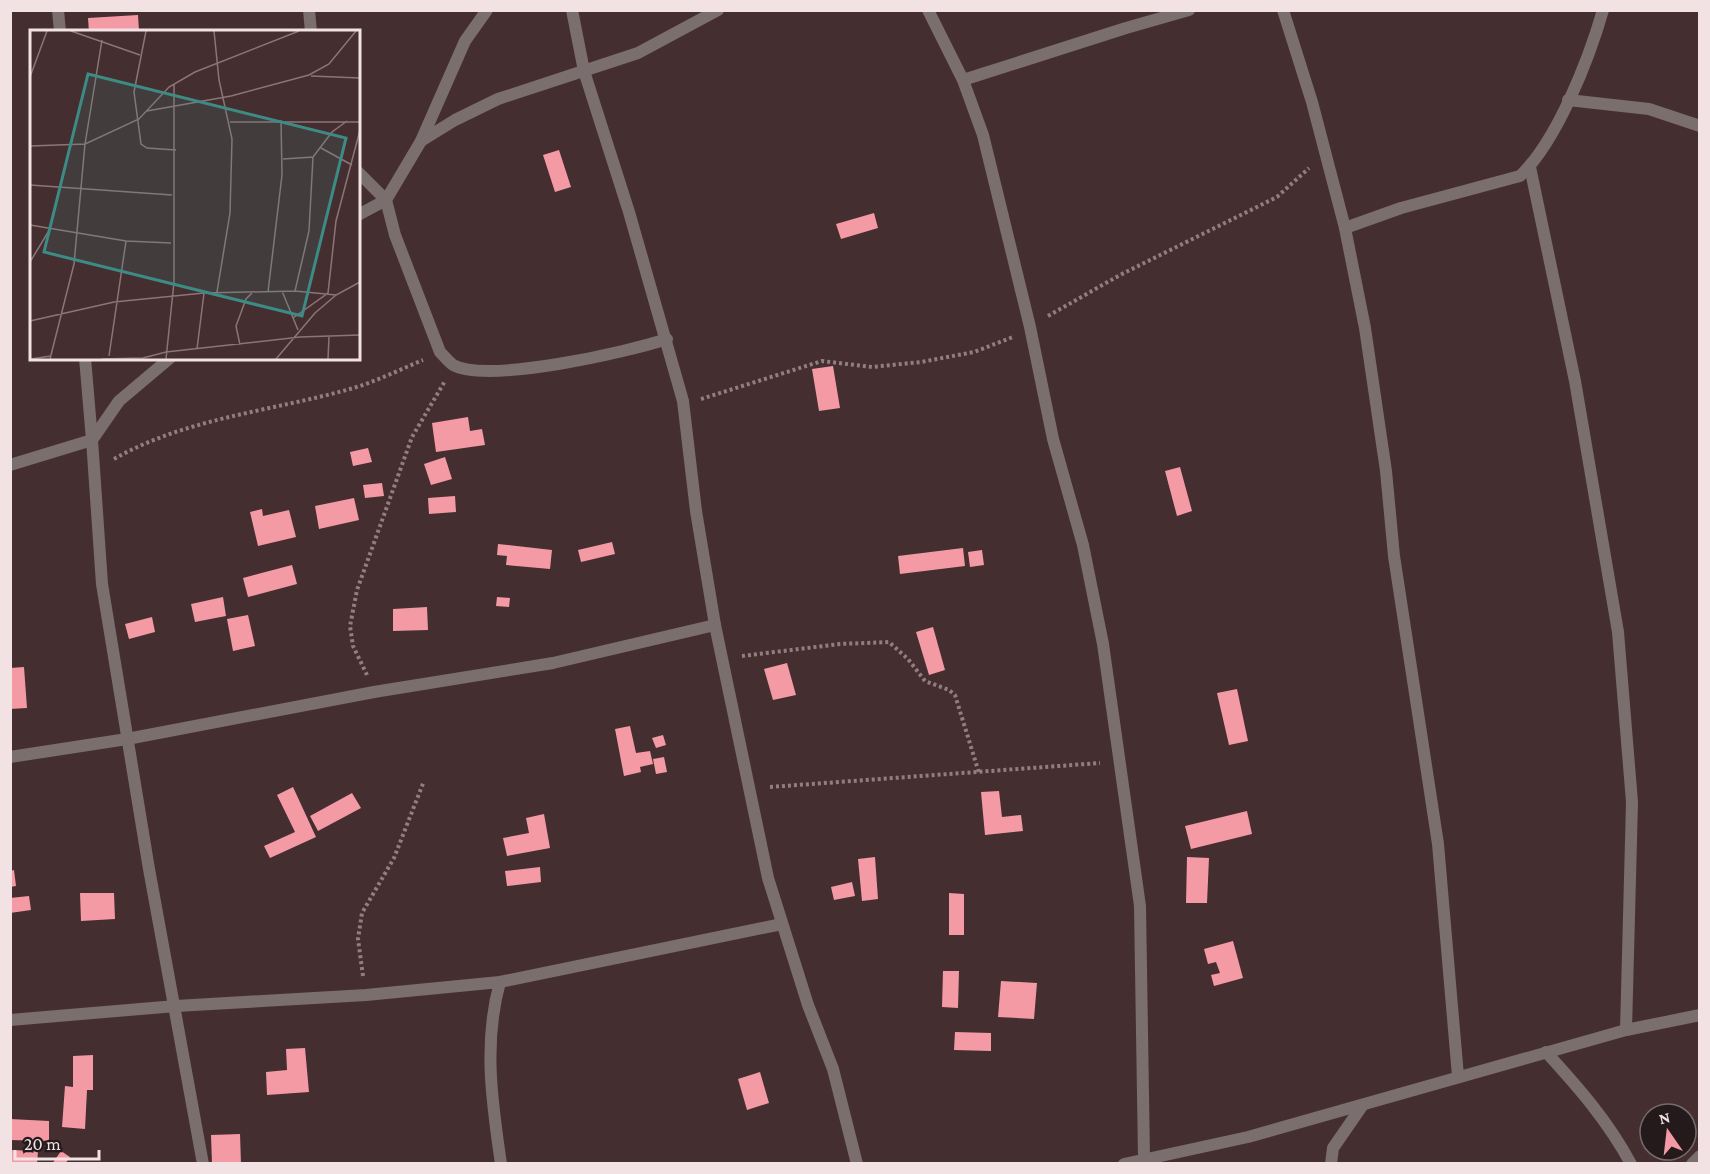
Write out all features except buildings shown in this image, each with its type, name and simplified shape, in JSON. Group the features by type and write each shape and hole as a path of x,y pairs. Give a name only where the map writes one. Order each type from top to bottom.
{"street":[{"path":"58,10 60,30"},
{"path":"309,10 311,30"},
{"path":"360,213 386,200 422,141 465,41 487,10"},
{"path":"572,10 584,71 667,339 683,401 696,511 715,625 768,878 808,1005 833,1069 857,1164"},
{"path":"422,141 455,120 498,99 638,53 718,10"},
{"path":"928,10 963,80 983,135 1030,327 1053,439 1083,545 1103,644 1140,906 1144,1158"},
{"path":"963,80 1189,10"},
{"path":"1283,10 1345,228 1365,328 1386,471 1394,556 1438,844 1458,1076"},
{"path":"1345,228 1401,208 1520,176 1530,167 1554,130 1596,36 1603,10"},
{"path":"1568,100 1649,109 1700,126"},
{"path":"1530,167 1575,381 1618,632 1632,802 1626,1030"},
{"path":"360,174 386,200 395,236 440,352 454,365 486,370 542,367 627,352 667,339"},
{"path":"85,360 102,584 127,739 203,1164"},
{"path":"10,465 92,440 119,401 168,360"},
{"path":"10,757 127,739 374,692 553,663 715,625"},
{"path":"10,1020 176,1006 366,995 500,982 782,924"},
{"path":"500,982 489,1033 493,1100 501,1164"},
{"path":"1124,1164 1248,1137 1626,1030 1700,1015"},
{"path":"1546,1052 1587,1096 1617,1138 1631,1164"},
{"path":"1331,1164 1334,1148 1362,1106"},
{"path":"1692,1164 1700,1156"}],"path":[{"path":"683,401 699,399 822,361 872,367 921,362 974,352 1005,341 1120,275 1277,196 1324,153"},
{"path":"111,461 141,444 208,423 352,388 440,352"},
{"path":"374,692 353,646 350,626 357,590 412,437 454,365"},
{"path":"723,658 840,644 889,642 908,658 925,681 949,690 955,695 979,773"},
{"path":"748,789 1120,762"},
{"path":"366,995 358,939 362,913 394,858 424,781"}]}
